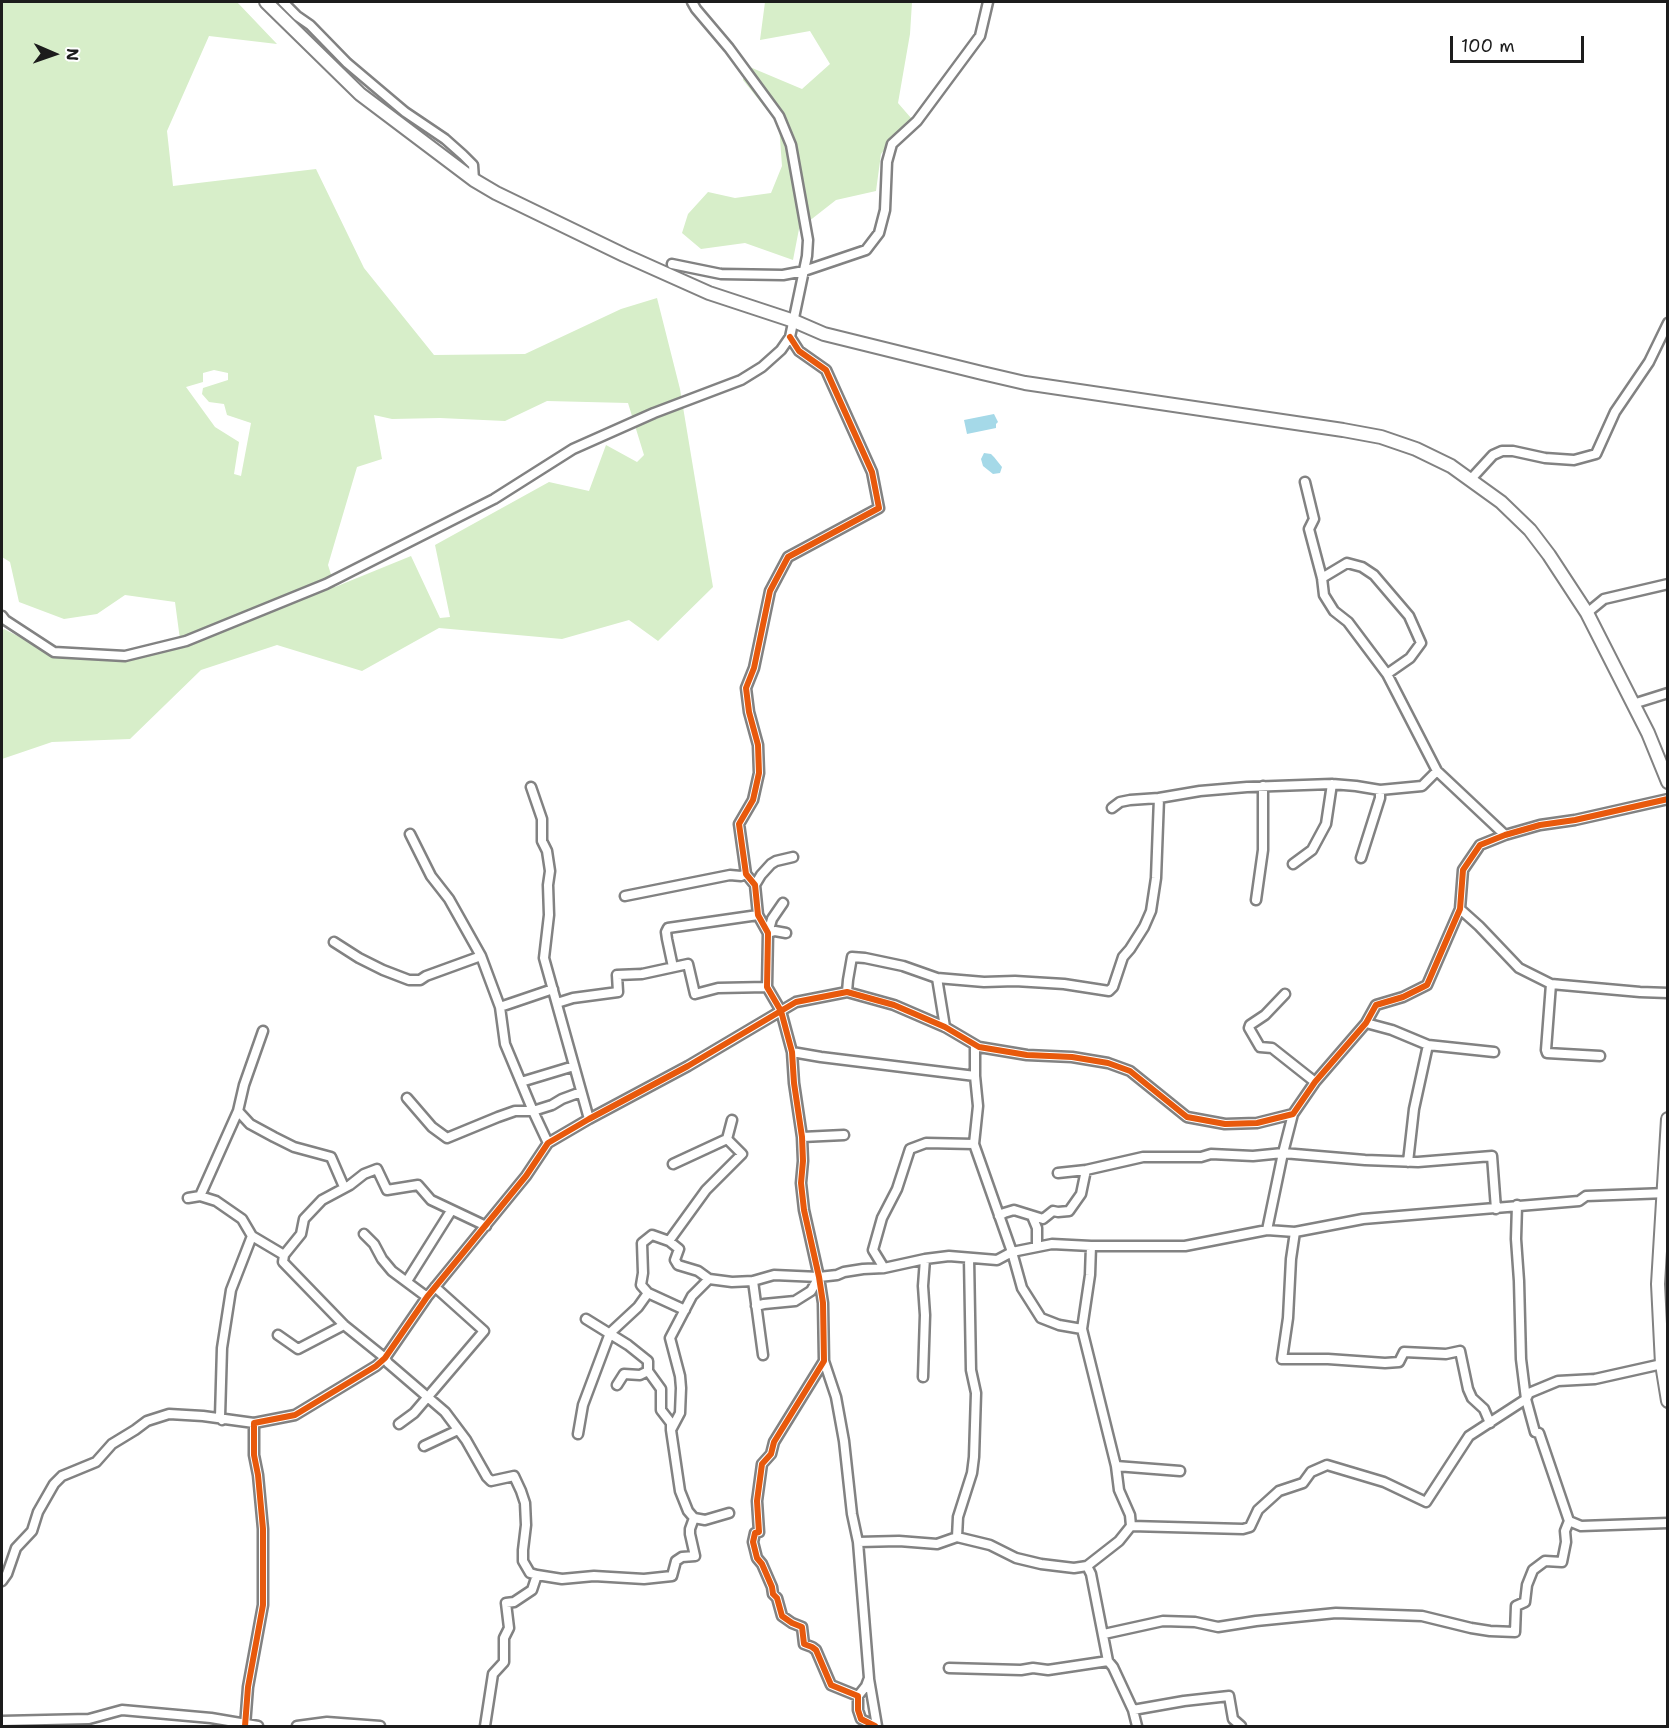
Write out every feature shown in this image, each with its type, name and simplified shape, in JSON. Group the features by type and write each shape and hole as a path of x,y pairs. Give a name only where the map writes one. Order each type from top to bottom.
{"main road":[{"path":"266,2 360,94 474,180 507,198 709,292 794,321 824,334 1026,383 1343,429 1381,437 1416,449 1451,466 1501,502 1530,530 1549,555 1587,613 1665,768 1668,782"},
{"path":"1668,1119 1666,1193 1658,1284 1662,1364 1668,1401"}],"street":[{"path":"283,2 310,25 347,63 398,106 445,139 463,155 473,165 474,180"},
{"path":"2,616 54,652 125,656 186,641 326,584 494,499 573,449 654,413 741,380 762,367 781,350 790,337 807,256 806,230 791,145 779,116 692,2"},
{"path":"672,264 721,274 783,275 804,272 866,250 879,233 885,210 887,162 892,144 917,121 980,36 988,2"},
{"path":"1471,479 1492,455 1502,451 1574,460 1596,453 1615,412 1649,363 1668,323"},
{"path":"768,933 758,915 755,885 746,874 739,824 753,800 759,773 758,745 749,712 746,688 754,668 770,591 788,557 879,508 872,472 826,370 799,351 790,337"},
{"path":"1305,482 1314,519 1309,529 1322,578 1324,595 1334,611 1348,622 1387,674 1437,771 1505,835"},
{"path":"1322,578 1347,563 1362,567 1374,575 1409,615 1421,643 1410,658 1387,674"},
{"path":"1587,613 1604,599 1668,584"},
{"path":"1634,704 1668,693"},
{"path":"1112,808 1120,802 1130,800 1263,786 1332,784 1380,790 1422,786 1437,771"},
{"path":"1293,864 1312,850 1326,824 1332,784"},
{"path":"531,786 542,819 542,841 547,851 550,872 549,915 544,958 589,1119"},
{"path":"1256,900 1263,850 1263,786"},
{"path":"1361,858 1380,798 1380,790"},
{"path":"848,992 852,957 903,966 937,978 1064,984 1109,991 1113,987 1123,957 1144,927 1151,911 1156,878 1159,798"},
{"path":"1267,1230 1293,1114 1315,1082 1365,1023 1376,1005 1403,997 1427,985 1460,909 1463,870 1480,845 1540,825 1575,820 1668,799"},
{"path":"410,834 431,876 449,899 481,956 500,1007 505,1044 532,1111 548,1143"},
{"path":"755,885 771,864 793,857"},
{"path":"625,896 730,874 741,876 746,874"},
{"path":"783,903 772,920 768,933 767,987 782,1011 792,1052 802,1137 801,1183 804,1210 823,1303 824,1361 836,1397 844,1440 852,1514 858,1542 869,1678 876,1726"},
{"path":"1460,909 1519,968 1551,984 1668,993"},
{"path":"673,967 666,932 668,928 758,915"},
{"path":"768,933 775,931 786,933"},
{"path":"334,942 367,962 409,980 420,980 426,975 481,956"},
{"path":"557,1004 573,998 618,992 617,975 642,974 688,964 695,994 718,988 767,987"},
{"path":"937,978 945,1027"},
{"path":"1551,984 1547,1053 1600,1056"},
{"path":"500,1007 553,989"},
{"path":"2,1581 7,1574 16,1548 32,1531 38,1512 54,1484 62,1476 96,1462 112,1444 147,1421 169,1414 203,1416 254,1424 295,1415 376,1366 385,1358 435,1287 526,1176 548,1143 688,1066 796,1002 848,992 894,1005 945,1027 979,1047 1028,1055 1072,1057 1108,1063 1130,1071 1187,1117 1225,1124 1257,1123 1293,1114"},
{"path":"1285,994 1249,1028 1260,1047 1272,1048 1315,1082"},
{"path":"1365,1023 1392,1030 1428,1044 1494,1052"},
{"path":"200,1196 238,1111 244,1085 263,1031"},
{"path":"1408,1162 1414,1109 1428,1044"},
{"path":"975,1045 978,1106 974,1144 1012,1252 1022,1288 1041,1318 1082,1329"},
{"path":"792,1052 821,1058 975,1076"},
{"path":"521,1082 574,1066"},
{"path":"407,1098 432,1127 447,1138 515,1111 532,1111 581,1092"},
{"path":"238,1111 250,1124 294,1147 331,1157 344,1187"},
{"path":"727,1139 732,1120"},
{"path":"802,1137 844,1135"},
{"path":"673,1164 727,1139"},
{"path":"669,1241 706,1191 742,1155 727,1139"},
{"path":"884,1268 873,1250 882,1218 897,1189 910,1149 926,1143 974,1144"},
{"path":"1058,1173 1086,1170 1143,1157 1201,1157 1211,1154 1253,1156 1283,1153 1408,1162 1492,1156 1496,1209"},
{"path":"486,1226 431,1200 418,1185 387,1190 377,1168 322,1200 304,1219 301,1234 284,1255 284,1262 344,1325 445,1412 466,1440 491,1481 514,1476 525,1503 526,1525 523,1550 524,1561 530,1573 562,1580 594,1576 644,1579 672,1576 676,1561 682,1557 695,1556 690,1534 694,1518"},
{"path":"999,1216 1014,1210 1043,1219 1053,1211 1069,1211 1082,1194 1086,1170"},
{"path":"685,1310 648,1293 640,1285 643,1273 642,1243 652,1235 669,1241 679,1249 675,1260 678,1265 698,1271 709,1279 732,1282 753,1281 774,1275 819,1277 837,1275 949,1256 998,1260 1012,1252 1052,1244 1185,1246 1267,1230 1295,1232 1363,1219 1579,1201 1586,1196 1666,1193"},
{"path":"188,1198 200,1196 216,1201 242,1219 252,1236 284,1255"},
{"path":"1104,1634 1162,1621 1195,1622 1218,1627 1336,1613 1422,1616 1490,1631 1515,1632 1516,1606 1525,1602 1527,1585 1533,1570 1545,1561 1562,1562 1566,1542 1565,1531 1569,1521 1539,1433 1535,1432 1526,1399 1521,1359 1516,1239 1517,1205"},
{"path":"407,1281 451,1211"},
{"path":"1032,1216 1036,1228 1037,1247"},
{"path":"1295,1232 1282,1359 1328,1359 1385,1364 1399,1362 1404,1352 1446,1354 1460,1351 1468,1389 1472,1398 1484,1409 1490,1423"},
{"path":"364,1234 374,1244 387,1265 427,1298"},
{"path":"222,1420 220,1417 222,1348 231,1290 252,1236"},
{"path":"858,1542 898,1541 937,1544 957,1537 990,1545 1016,1558 1074,1568 1087,1566 1119,1541 1131,1526 1130,1515 1119,1490 1116,1466 1082,1329 1090,1275 1091,1246"},
{"path":"957,1537 958,1517 972,1473 974,1456 976,1393 971,1370 969,1258"},
{"path":"923,1377 925,1316 923,1286 926,1259"},
{"path":"756,1306 795,1301 811,1292 819,1277"},
{"path":"671,1430 680,1413 681,1388 670,1338 692,1296 709,1279"},
{"path":"753,1281 764,1355"},
{"path":"399,1424 414,1413 484,1331 435,1287"},
{"path":"578,1434 583,1405 610,1333 638,1307 648,1293"},
{"path":"586,1319 628,1345 648,1361 648,1371 661,1389 661,1410 671,1423 680,1491 688,1511 694,1518 705,1520 729,1513"},
{"path":"278,1335 298,1349 344,1325"},
{"path":"824,1361 774,1442 771,1455 762,1464 757,1510 759,1532 755,1533 753,1542 757,1558 777,1598 782,1616 802,1627 804,1644 816,1650 831,1685 858,1695"},
{"path":"1131,1526 1243,1529 1250,1527 1258,1510 1279,1491 1302,1483 1311,1472 1327,1465 1384,1482 1426,1502 1469,1436 1526,1399 1530,1393 1558,1381 1595,1379 1662,1364"},
{"path":"617,1385 624,1374 640,1375 648,1371"},
{"path":"245,1725 248,1688 263,1605 263,1529 254,1455 254,1424"},
{"path":"424,1446 458,1430"},
{"path":"1116,1466 1180,1471"},
{"path":"1569,1521 1581,1526 1668,1523"},
{"path":"1087,1566 1104,1634 1108,1661 1133,1710 1137,1726"},
{"path":"485,1726 493,1674 504,1662 504,1638 509,1628 506,1604 514,1602 532,1590 537,1575"},
{"path":"950,1668 1048,1670 1108,1661"},
{"path":"869,1678 866,1686 858,1695 858,1710 861,1719 876,1726"},
{"path":"1133,1710 1229,1696 1233,1719 1241,1726"},
{"path":"2,1721 89,1723 122,1710 211,1718 258,1726"},
{"path":"297,1726 327,1722 380,1726"}],"green space":[{"path":"2,2 237,2 277,44 209,36 167,131 173,186 316,169 364,268 434,355 525,354 621,309 657,298 680,389 713,587 658,641 629,620 562,639 439,628 362,671 277,645 201,670 130,739 52,742 2,759 2,631 4,629 57,656 79,659 143,657 181,647 175,602 125,595 97,614 64,619 19,602 10,562 2,557","holes":["214,370 228,373 228,380 203,388 202,394 209,402 224,404 227,415 251,423 241,476 234,474 239,442 215,427 186,387 203,382 203,373","547,401 628,403 644,455 637,462 606,445 589,491 549,482 435,545 450,617 440,618 411,556 335,587 328,565 357,467 382,459 374,415 392,419 440,418 505,421"]},
{"path":"765,2 912,2 910,34 898,103 911,118 881,154 876,191 836,200 799,229 793,260 745,243 701,249 682,233 688,214 708,192 735,198 771,193 782,166 779,125 743,80 745,65 802,89 830,64 810,31 760,40"}],"water":[{"path":"994,414 998,422 996,428 967,434 964,420"},
{"path":"984,453 991,454 1002,467 1000,473 993,474 983,466 981,459"}],"cycle path":[{"path":"790,337 799,351 826,370 872,472 879,508 788,557 770,591 754,668 746,688 749,712 758,745 759,773 753,800 739,824 746,874 755,885 758,915 768,933 767,987 781,1011 792,1052 802,1137 801,1183 804,1210 823,1303 824,1361 774,1442 771,1454 762,1464 757,1501 759,1532 755,1533 753,1542 757,1558 777,1598 782,1616 802,1627 804,1644 816,1650 831,1685 858,1696 858,1710 861,1719 875,1726"},
{"path":"245,1726 248,1687 263,1605 263,1529 254,1455 254,1423 295,1415 376,1366 385,1358 427,1297 526,1176 548,1143 688,1066 796,1002 847,992 894,1005 945,1027 979,1047 1027,1055 1072,1057 1108,1063 1130,1071 1187,1117 1225,1124 1257,1123 1293,1114 1315,1082 1366,1023 1376,1005 1403,997 1427,985 1460,909 1463,870 1480,845 1540,825 1575,820 1668,799"}]}
